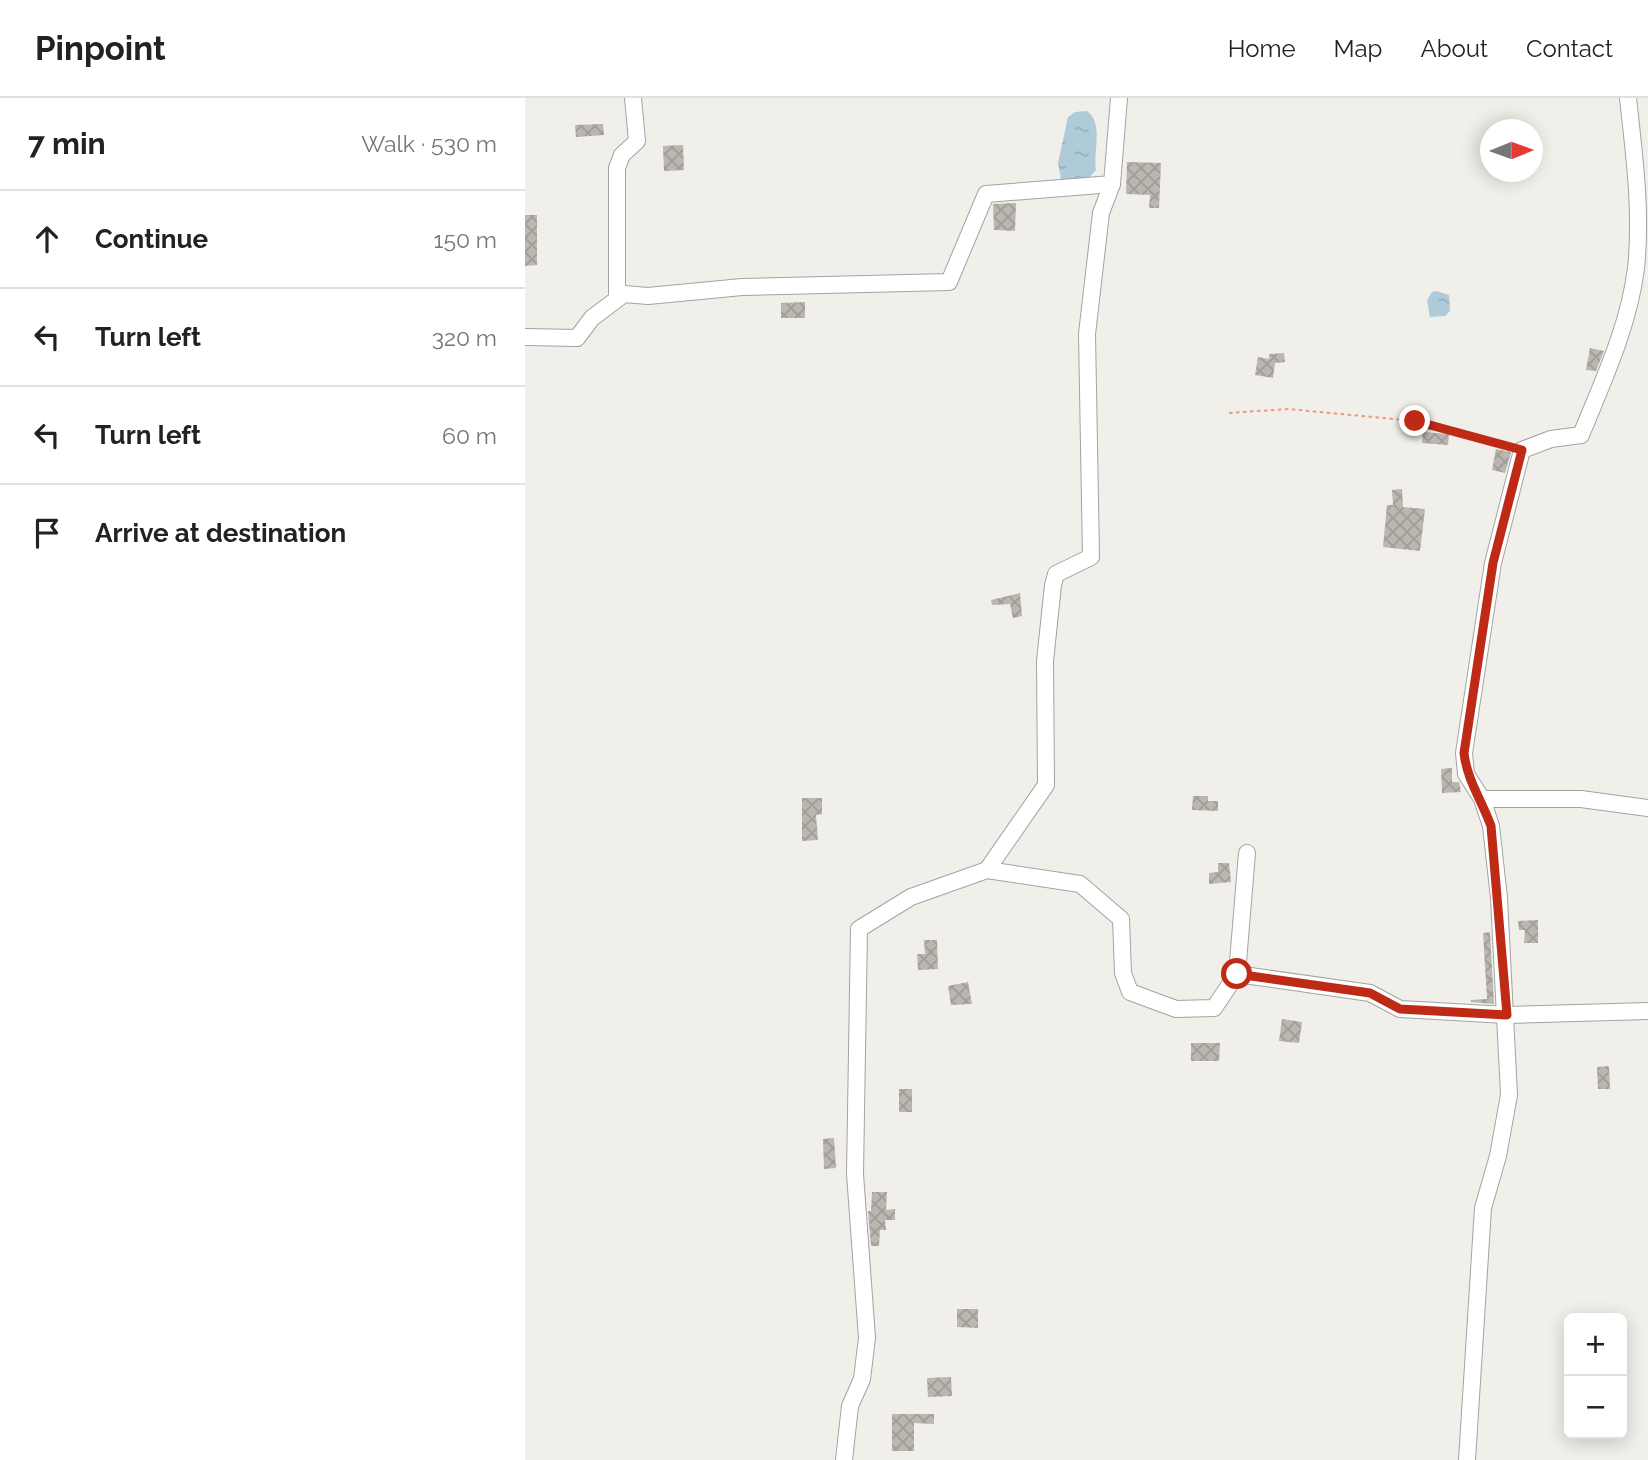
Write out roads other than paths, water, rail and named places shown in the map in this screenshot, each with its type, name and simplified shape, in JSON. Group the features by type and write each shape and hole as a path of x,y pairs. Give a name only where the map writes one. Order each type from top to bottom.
{"street":[{"path":"617,297 617,168 622,155 637,141 633,98"},
{"path":"987,870 1046,785 1045,661 1053,585 1056,575 1091,557 1087,334 1101,213 1112,184 1119,98"},
{"path":"1467,1460 1483,1208 1498,1156 1509,1095 1507,1015 1493,838 1482,799 1466,774 1464,753 1493,563 1522,450 1551,439 1581,435 1629,307 1636,267 1638,168 1628,98"},
{"path":"525,337 577,338 592,318 617,297 742,287 949,282 986,194 1112,184"},
{"path":"1482,799 1581,799 1648,808"},
{"path":"844,1460 850,1406 862,1379 867,1338 855,1174 859,929 911,897 987,870 1080,884 1121,919 1123,973 1130,992 1176,1009 1214,1008 1237,974 1247,853"},
{"path":"1237,974 1370,993 1400,1009 1507,1015 1648,1012"}],"water":[{"path":"1087,111 1097,130 1096,170 1087,180 1062,185 1058,163 1068,117 1075,112"},
{"path":"1432,292 1449,295 1450,311 1445,316 1430,317 1427,300"}]}
